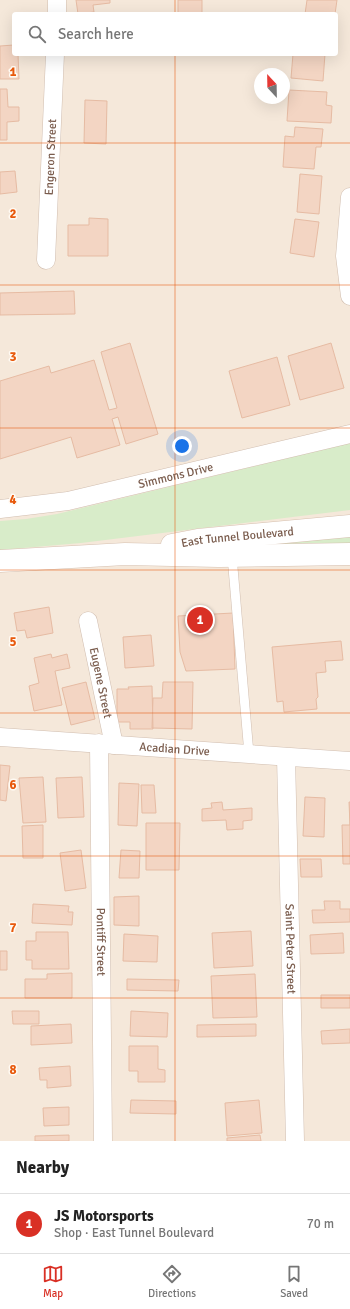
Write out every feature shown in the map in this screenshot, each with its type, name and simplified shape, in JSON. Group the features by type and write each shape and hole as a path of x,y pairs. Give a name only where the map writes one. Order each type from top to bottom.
{"main road":[{"name":"East Tunnel Boulevard","path":"125,554 198,540 350,526"},
{"name":"East Tunnel Boulevard","path":"0,561 125,554 232,556 350,554"}],"street":[{"path":"56,12 57,0"},
{"name":"Engeron Street","path":"46,260 55,56"},
{"path":"350,197 345,256 350,296"},
{"name":"Simmons Drive","path":"0,509 68,501 350,434"},
{"name":"Eugene Street","path":"88,621 107,744"},
{"name":"Acadian Drive","path":"0,737 350,761"},
{"name":"Pontiff Street","path":"103,1141 107,744"},
{"name":"Saint Peter Street","path":"286,757 295,1141"}],"lane":[{"path":"232,556 249,754"}],"shaded area":[{"path":"0,0 350,0 350,1141 0,1141"}],"green space":[{"path":"350,443 350,510 81,543 0,550 0,521 57,514"},
{"path":"350,534 350,547 194,547"}],"building":[{"path":"76,0 110,0 110,3 93,5 94,12 78,12"},
{"path":"178,0 202,0 202,12 178,12"},
{"path":"307,0 337,0 335,12 305,12"},
{"path":"12,45 12,56 18,56 19,79 0,79 0,46"},
{"path":"293,56 325,56 323,81 291,78"},
{"path":"0,89 7,89 8,107 19,107 19,121 7,122 7,140 0,140"},
{"path":"290,90 327,92 326,105 332,106 331,123 287,121 288,104 290,104"},
{"path":"85,100 107,101 106,144 84,143"},
{"path":"295,127 323,129 321,147 316,147 314,169 283,167 285,136 294,137"},
{"path":"15,171 17,192 0,194 0,172"},
{"path":"300,174 322,176 319,214 297,212"},
{"path":"89,218 108,219 108,256 68,256 68,225 89,225"},
{"path":"295,219 319,222 314,257 290,253"},
{"path":"74,291 75,314 0,315 0,293"},
{"path":"130,343 158,434 126,444 118,417 112,419 120,445 77,458 71,437 0,459 0,381 49,366 51,373 94,360 109,410 117,408 101,352"},
{"path":"331,343 344,388 300,400 288,356"},
{"path":"277,357 290,405 242,418 229,371"},
{"path":"49,607 53,633 27,638 25,630 17,631 14,613"},
{"path":"233,613 235,669 186,671 180,652 178,616"},
{"path":"151,635 154,666 125,668 123,637"},
{"path":"341,641 343,660 325,661 326,672 316,673 318,697 316,699 317,709 284,712 283,701 277,702 272,647"},
{"path":"51,654 52,658 67,654 70,668 55,671 62,705 34,711 29,686 39,683 34,658"},
{"path":"86,682 95,719 71,725 62,688"},
{"path":"163,682 193,682 192,729 152,728 153,698 162,698"},
{"path":"152,686 153,729 130,729 130,722 117,722 117,689"},
{"path":"0,765 10,766 6,801 0,800"},
{"path":"43,777 46,822 23,823 19,778"},
{"path":"82,777 84,817 58,818 56,778"},
{"path":"119,783 139,784 137,826 118,825"},
{"path":"141,785 154,785 156,813 142,813"},
{"path":"305,797 325,798 324,837 303,836"},
{"path":"222,802 223,810 252,808 252,820 243,821 243,829 227,830 226,820 202,821 202,809 212,808 211,803"},
{"path":"349,802 350,802 350,825"},
{"path":"146,823 180,823 179,870 146,870"},
{"path":"43,825 43,858 23,858 22,826"},
{"path":"342,825 350,825 350,864 343,864"},
{"path":"81,850 86,888 65,891 60,853"},
{"path":"121,850 140,851 139,878 119,878"},
{"path":"300,859 321,859 322,877 301,877"},
{"path":"139,896 139,926 114,925 114,897"},
{"path":"324,901 340,901 340,909 350,909 350,922 313,923 312,910 325,910"},
{"path":"33,904 69,906 68,912 73,912 72,925 32,923"},
{"path":"251,931 253,966 214,968 212,933"},
{"path":"36,932 68,932 69,969 32,969 32,960 26,960 26,941 36,941"},
{"path":"343,933 344,953 311,954 310,935"},
{"path":"124,934 158,936 157,962 123,961"},
{"path":"0,951 7,951 7,970 0,970"},
{"path":"72,973 72,998 25,998 25,979 47,979 47,974"},
{"path":"255,974 257,1017 213,1018 211,976"},
{"path":"127,979 179,980 178,991 127,990"},
{"path":"321,995 350,995 350,1008 321,1008"},
{"path":"12,1011 39,1011 39,1024 13,1024"},
{"path":"131,1011 168,1013 167,1037 130,1036"},
{"path":"71,1024 72,1043 31,1045 31,1026"},
{"path":"256,1024 256,1036 197,1037 197,1025"},
{"path":"350,1029 350,1043 322,1044 321,1031"},
{"path":"129,1046 158,1046 158,1069 165,1070 165,1082 138,1082 138,1071 129,1071"},
{"path":"70,1066 71,1086 47,1088 47,1080 40,1080 39,1068"},
{"path":"131,1100 176,1101 176,1114 130,1113"},
{"path":"259,1100 262,1133 227,1136 225,1103"},
{"path":"69,1107 69,1125 44,1126 43,1108"},
{"path":"69,1135 69,1141 35,1141 35,1136"},
{"path":"260,1135 261,1141 227,1141 227,1138"}],"place":[{"name":"JS Motorsports","path":"200,620"}]}
